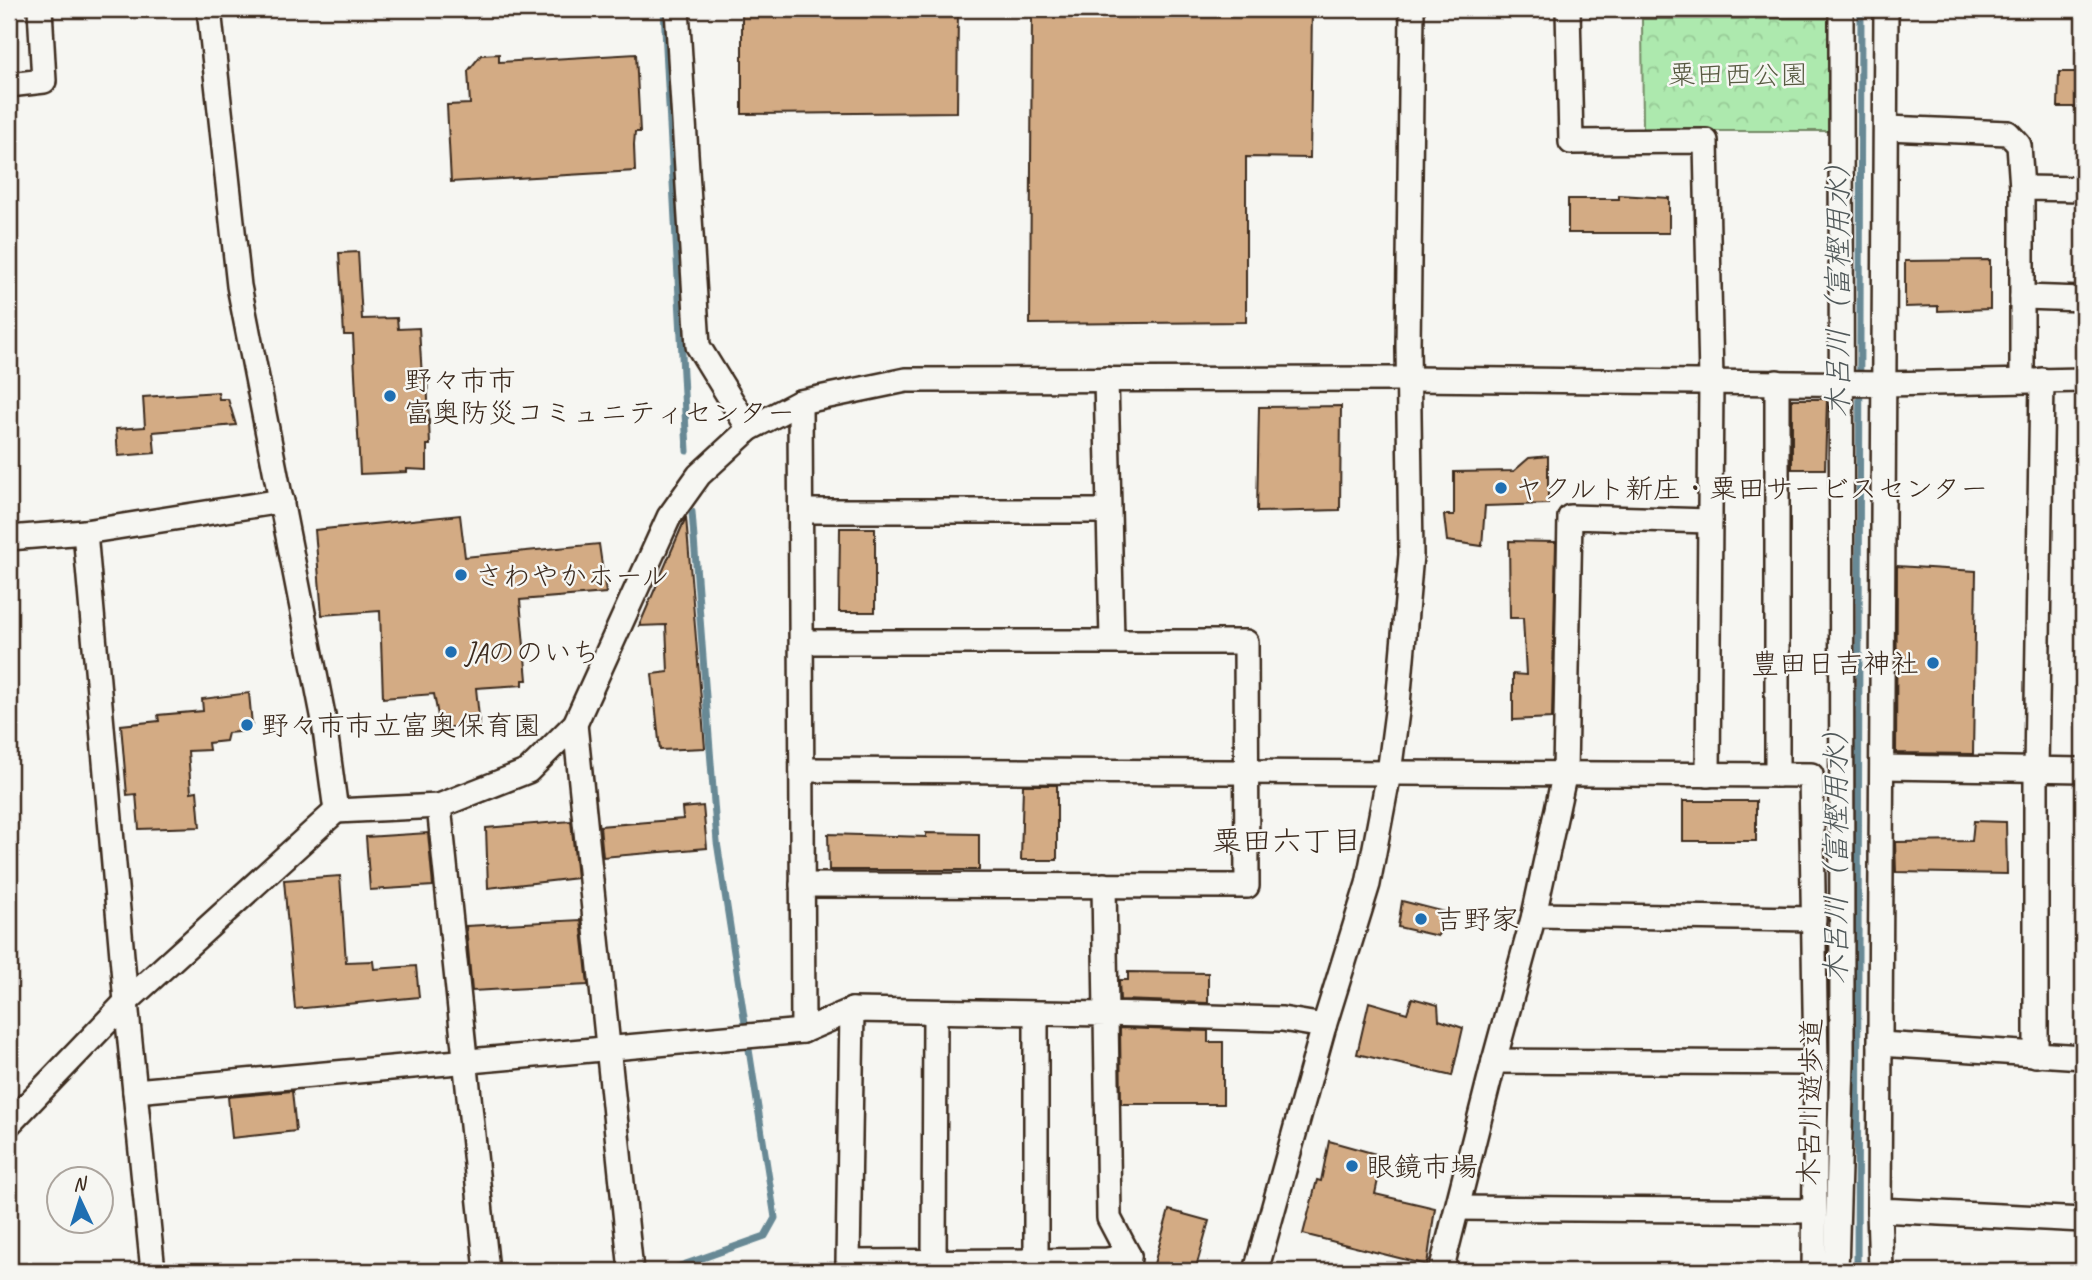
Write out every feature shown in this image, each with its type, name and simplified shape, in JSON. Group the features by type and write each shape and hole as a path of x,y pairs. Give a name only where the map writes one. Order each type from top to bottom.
{"street":[{"path":"9,85 44,81 40,9"},
{"path":"209,9 239,286 323,715 336,811"},
{"path":"677,9 698,346 749,429"},
{"path":"1256,1271 1324,1026 1368,884 1389,772 1411,555 1409,379 1412,9"},
{"path":"1568,9 1571,142 1706,141 1711,381 1708,775"},
{"name":"木呂川遊歩道","path":"1836,1271 1842,1061 1845,383 1841,9"},
{"path":"1881,1271 1879,1210 1883,767 1878,383 1887,128 1886,9"},
{"path":"1887,128 2008,133 2020,145 2022,297 2032,380 2036,1055"},
{"path":"2022,188 2083,189"},
{"path":"2022,297 2083,299"},
{"path":"1107,379 1107,511 1112,640"},
{"path":"9,1124 125,1002 336,811 439,806 528,771 575,724 669,517 699,475 749,429 800,401 906,380 1409,379 1878,383 2083,380"},
{"path":"1777,382 1777,775"},
{"path":"800,401 803,510 803,1031"},
{"path":"9,538 85,532 282,501"},
{"path":"803,510 1107,511"},
{"path":"1441,1271 1534,915 1565,772 1570,517 1710,521"},
{"path":"85,532 125,1002 153,1271"},
{"path":"802,642 1246,642 1248,771 1247,886 802,885"},
{"path":"575,724 606,1049 631,1271"},
{"path":"1883,767 2083,770"},
{"path":"802,770 1811,775 1816,1063 1814,1271"},
{"path":"439,806 487,1271"},
{"path":"1104,886 1109,1218 1129,1263"},
{"path":"1534,915 1814,919"},
{"path":"135,1091 803,1031 852,1010 1282,1019 1324,1026"},
{"path":"852,1010 848,1267 934,1260 1107,1260 1129,1263"},
{"path":"934,1260 935,1012"},
{"path":"1035,1261 1037,1014"},
{"path":"1880,1044 2083,1057"},
{"path":"1494,1061 1816,1063"},
{"path":"1459,1208 1813,1211"},
{"path":"1879,1210 2083,1220"}],"green space":[{"name":"粟田西公園","path":"1833,18 1835,131 1643,131 1642,19"}],"building":[{"path":"742,9 958,9 957,112 742,114"},
{"path":"1032,9 1312,9 1310,158 1246,157 1246,322 1030,324"},
{"path":"499,54 499,62 636,54 640,132 635,132 635,171 451,182 447,105 470,104 468,71 481,55"},
{"path":"2059,72 2083,72 2083,107 2058,107"},
{"path":"1619,195 1669,198 1669,233 1568,233 1568,199 1619,199"},
{"name":"野々市市 富奥防災コミュニティセンター","path":"358,252 362,319 397,318 398,329 419,328 422,377 427,376 430,445 427,445 427,470 407,469 407,472 360,474 353,335 344,335 339,253"},
{"path":"1990,260 1990,309 1938,311 1938,306 1905,307 1905,261"},
{"path":"218,392 219,399 228,399 236,425 153,432 155,453 118,456 116,429 145,427 143,397"},
{"path":"1792,399 1827,399 1825,469 1792,469"},
{"path":"1341,406 1340,510 1257,512 1259,407"},
{"name":"ヤクルト新庄・粟田サービスセンター","path":"1548,456 1548,504 1485,506 1482,546 1447,541 1444,515 1454,515 1454,472 1514,471 1529,458"},
{"path":"460,515 465,557 599,544 606,593 520,600 527,680 523,680 523,685 476,688 480,727 440,727 434,694 383,698 380,611 322,615 315,530"},
{"path":"686,517 705,748 660,750 652,674 668,672 666,625 639,626"},
{"path":"840,528 875,528 875,612 839,612"},
{"path":"1509,541 1556,542 1552,718 1513,720 1513,674 1526,675 1523,618 1510,618"},
{"name":"豊田日吉神社","path":"1897,566 1976,571 1973,754 1896,753"},
{"path":"249,693 252,725 247,726 247,731 228,733 226,741 208,743 209,750 188,751 191,792 197,791 200,827 139,829 136,794 127,795 121,725 159,721 158,715 203,711 202,699"},
{"path":"1023,785 1057,785 1057,860 1021,860"},
{"path":"1683,801 1756,801 1756,841 1683,841"},
{"path":"703,806 707,848 603,857 600,826 683,819 682,808"},
{"path":"571,821 577,878 488,888 486,828"},
{"path":"1974,821 2006,822 2007,874 1896,872 1895,842 1972,841"},
{"path":"428,833 433,886 370,890 366,837"},
{"path":"926,833 979,834 979,870 829,870 828,834 926,837"},
{"path":"340,876 346,962 373,961 374,969 416,966 419,997 295,1009 284,880"},
{"name":"吉野家","path":"1402,901 1445,912 1438,936 1398,927"},
{"path":"581,920 588,985 472,991 466,926"},
{"path":"1128,972 1208,973 1208,1003 1120,1000 1119,980 1128,980"},
{"path":"1412,998 1438,1005 1439,1020 1463,1028 1452,1076 1357,1054 1369,1002 1407,1013"},
{"path":"1120,1028 1208,1031 1208,1042 1223,1042 1223,1104 1121,1104"},
{"path":"292,1091 296,1131 232,1138 228,1097"},
{"path":"1329,1141 1383,1156 1375,1194 1435,1208 1427,1265 1303,1234 1317,1180 1321,1181"},
{"path":"1169,1210 1209,1221 1195,1271 1152,1271"}],"waterway":[{"path":"664,9 687,451"},
{"name":"木呂川（富樫用水）","path":"1857,1271 1861,9"},
{"path":"666,1271 765,1236 775,1218 717,842 692,512"}],"place":[{"name":"野々市市 富奥防災コミュニティセンター","path":"390,396"},
{"name":"ヤクルト新庄・粟田サービスセンター","path":"1501,488"},
{"name":"さわやかホール","path":"461,575"},
{"name":"JAののいち","path":"451,652"},
{"name":"豊田日吉神社","path":"1933,663"},
{"name":"野々市市立富奥保育園","path":"247,725"},
{"name":"吉野家","path":"1421,919"},
{"name":"眼鏡市場","path":"1352,1166"}],"district":[{"name":"粟田六丁目","path":"1287,841"}]}
